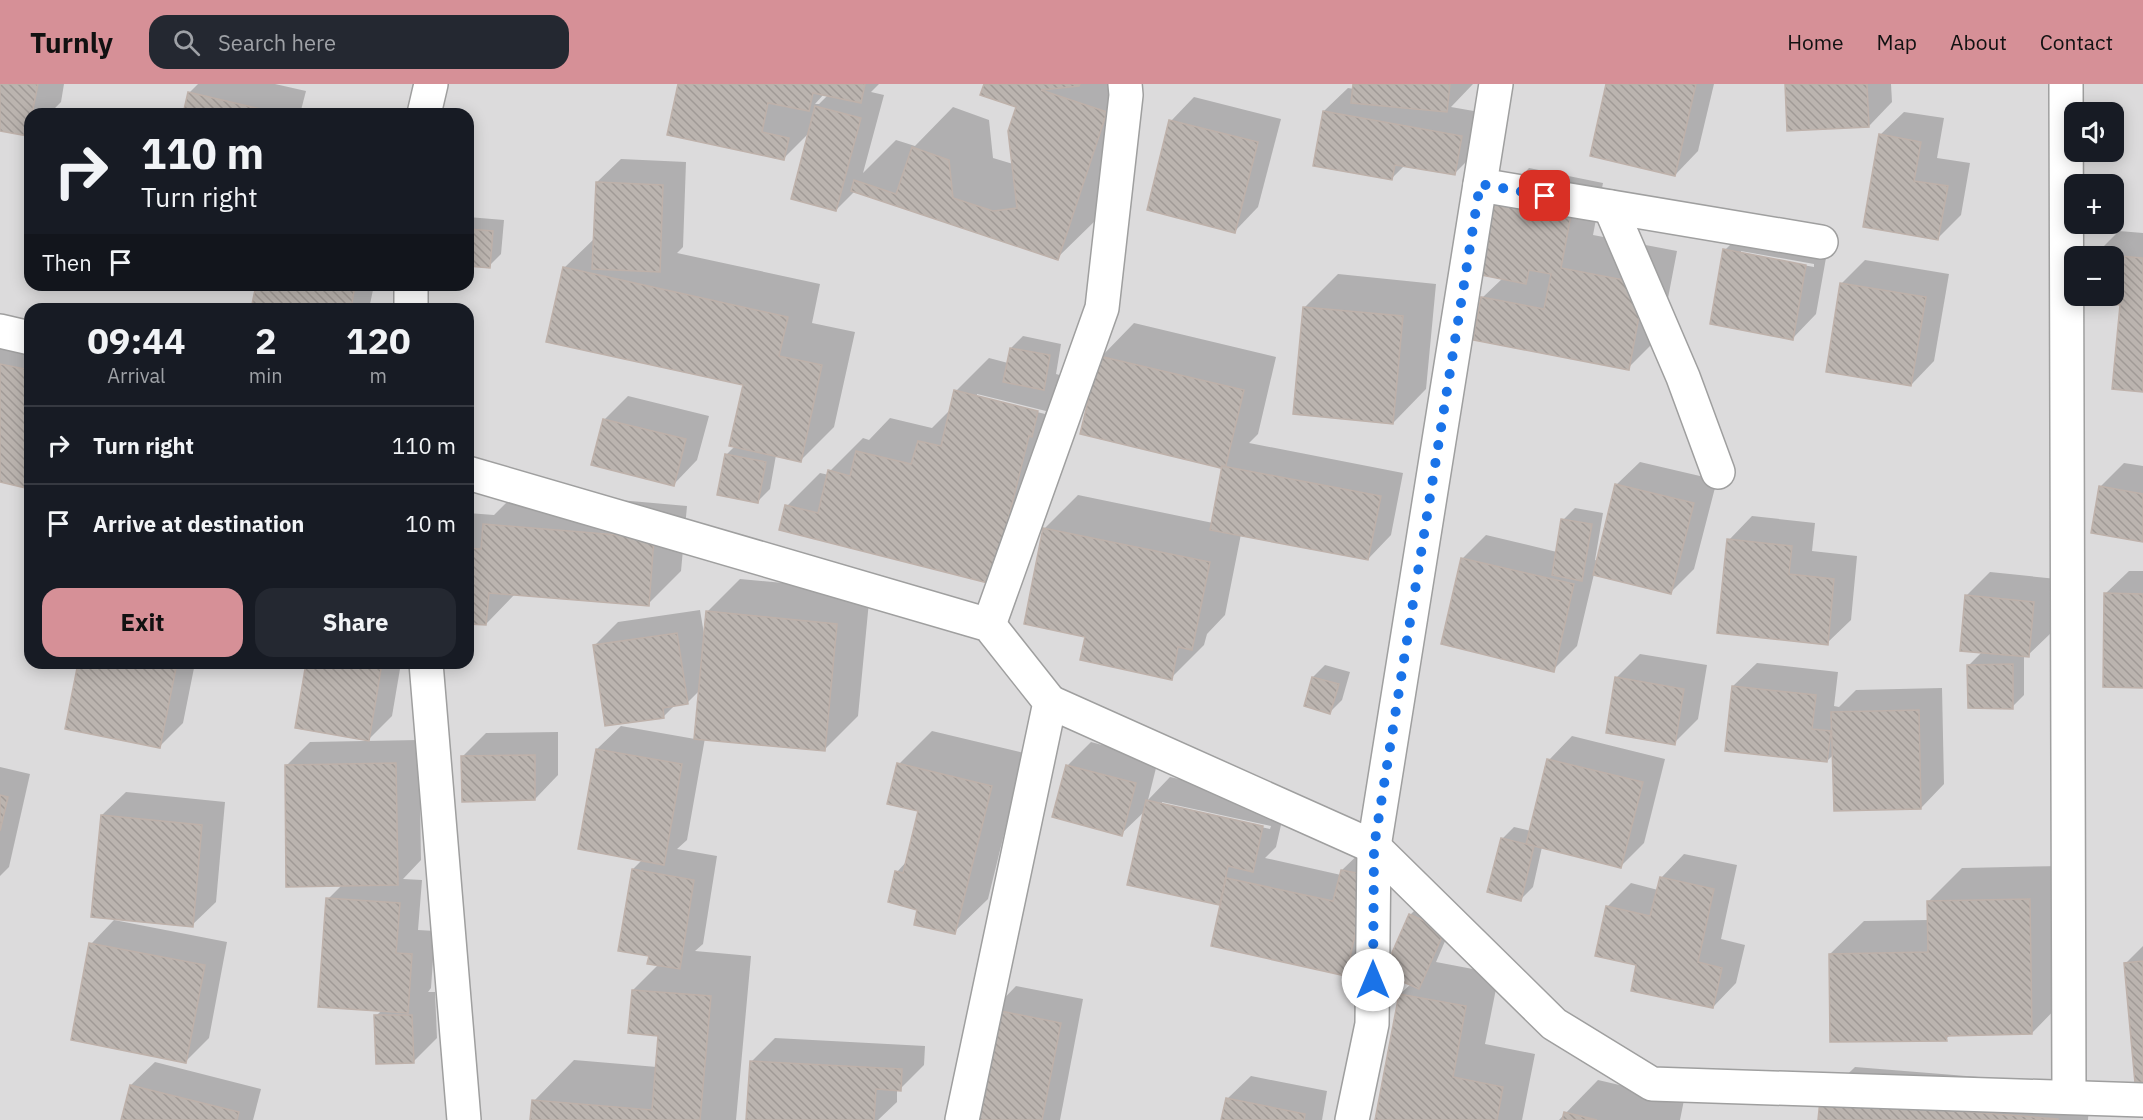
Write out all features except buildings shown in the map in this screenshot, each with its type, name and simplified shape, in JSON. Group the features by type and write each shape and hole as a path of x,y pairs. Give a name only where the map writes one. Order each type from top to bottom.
{"street":[{"path":"425,108 431,84"},
{"path":"989,625 1102,308 1126,95 1125,84"},
{"path":"1352,1120 1372,1024 1374,847 1496,84"},
{"path":"2066,84 2069,1097"},
{"path":"1480,184 1821,242"},
{"path":"1610,207 1683,377 1718,472"},
{"path":"0,331 24,337"},
{"path":"474,474 989,625 1050,702 1374,847 1554,1024 1652,1084 2143,1100"},
{"path":"426,669 464,1120"},
{"path":"962,1120 1050,702"}],"shaded area":[{"path":"0,84 2143,84 2143,1120 0,1120"}],"route":[{"path":"1373,980 1374,847 1480,184 1545,196"}]}
